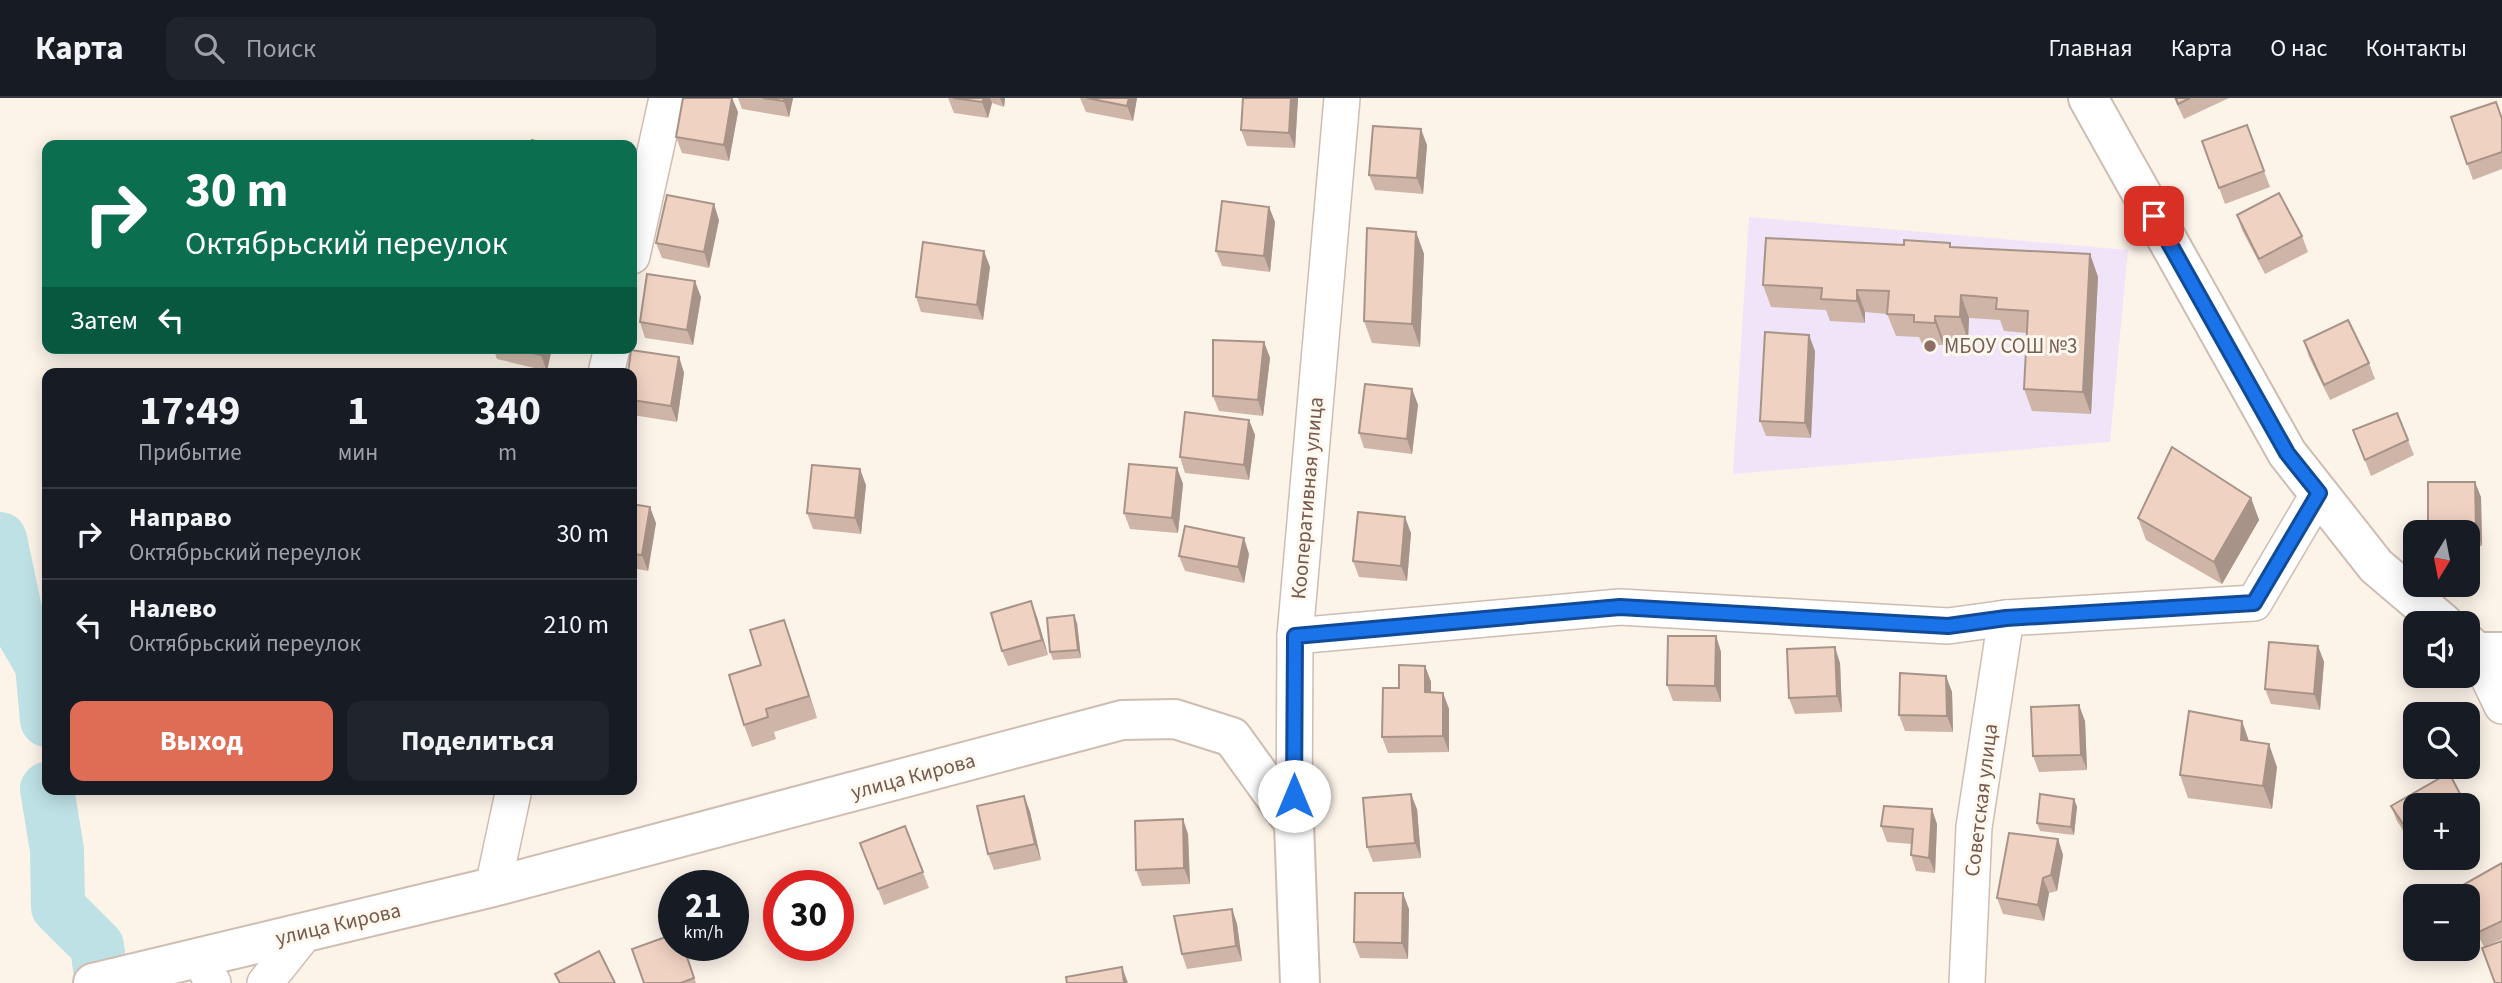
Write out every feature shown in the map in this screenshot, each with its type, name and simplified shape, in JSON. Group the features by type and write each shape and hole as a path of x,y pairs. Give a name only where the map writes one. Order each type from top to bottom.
{"street":[{"path":"637,233 667,98"},
{"name":"Кооперативная улица","path":"1300,983 1294,823 1295,636 1342,98"},
{"path":"2088,98 2287,453 2376,566 2428,611"},
{"path":"1295,636 1620,607 1948,626 2006,618 2254,603 2319,493"},
{"name":"Советская улица","path":"1967,983 1974,827 2006,618"},
{"path":"2482,649 2502,706"},
{"name":"улица Кирова","path":"93,983 198,967 305,933 493,887 1122,720 1175,719 1232,737 1294,823"},
{"path":"493,887 513,795"},
{"path":"265,983 305,933"}],"shaded area":[{"name":"МБОУ СОШ №3","path":"1749,217 2128,250 2110,442 1733,474"}],"building":[{"path":"683,98 732,98 724,145 676,137"},
{"path":"763,98 784,98 784,101"},
{"path":"953,98 984,98 982,102"},
{"path":"1087,98 1129,98 1127,106"},
{"path":"1243,98 1291,98 1289,133 1241,130"},
{"path":"2176,98 2190,98 2178,104"},
{"path":"2496,102 2502,119 2502,152 2467,164 2451,117"},
{"path":"2247,125 2264,171 2219,188 2202,141"},
{"path":"1373,126 1421,129 1417,178 1369,175"},
{"path":"2279,193 2302,236 2259,259 2237,215"},
{"path":"667,195 714,204 704,252 656,243"},
{"path":"1222,201 1269,207 1264,256 1216,251"},
{"path":"1367,228 1416,232 1412,324 1364,321"},
{"path":"1766,238 1904,245 1904,240 1950,243 1950,247 2090,254 2083,392 2024,389 2028,311 1996,309 1997,298 1961,295 1960,317 1935,316 1935,323 1914,322 1914,315 1887,314 1889,291 1857,290 1857,301 1821,299 1822,288 1763,285"},
{"path":"923,242 984,251 977,305 916,297"},
{"path":"647,274 695,281 687,330 640,322"},
{"path":"2348,320 2369,363 2324,385 2304,341"},
{"path":"1765,332 1809,335 1805,423 1760,421"},
{"path":"1213,340 1264,342 1258,400 1213,396"},
{"path":"637,351 679,357 671,406 637,401 637,368 629,368 630,354 637,354"},
{"path":"1365,384 1412,389 1407,439 1359,433"},
{"path":"1185,412 1249,420 1244,465 1180,457"},
{"path":"2397,413 2408,440 2365,460 2353,430"},
{"path":"2172,447 2251,498 2214,562 2138,518"},
{"path":"1129,464 1177,468 1172,518 1124,513"},
{"path":"812,465 860,469 855,518 807,513"},
{"path":"2428,482 2475,482 2476,520 2428,520"},
{"path":"637,505 650,507 642,555 637,554"},
{"path":"1358,512 1405,517 1401,566 1353,561"},
{"path":"1185,526 1244,538 1238,567 1179,556"},
{"path":"1031,601 1042,640 1002,651 991,613"},
{"path":"1074,615 1078,650 1050,652 1047,618"},
{"path":"784,620 809,696 766,709 768,717 744,725 729,675 761,665 750,630"},
{"path":"1668,636 1716,636 1715,686 1667,685"},
{"path":"2269,642 2318,646 2314,694 2265,689"},
{"path":"1835,647 1837,696 1789,698 1787,649"},
{"path":"1399,665 1425,666 1425,692 1443,693 1443,736 1382,737 1383,688 1399,688"},
{"path":"1900,673 1946,676 1947,716 1899,715"},
{"path":"2079,705 2081,755 2033,756 2031,707"},
{"path":"2189,711 2242,721 2241,740 2269,744 2263,786 2180,775"},
{"path":"2438,779 2452,779 2460,793 2414,793"},
{"path":"1411,794 1415,843 1367,847 1363,798"},
{"path":"2040,794 2074,799 2071,827 2037,823"},
{"path":"1024,796 1035,844 988,854 977,806"},
{"path":"2403,799 2403,824 2391,806"},
{"path":"1884,806 1932,809 1929,858 1911,855 1913,829 1881,826"},
{"path":"1183,819 1184,868 1136,870 1135,821"},
{"path":"905,826 923,872 878,889 860,843"},
{"path":"2009,833 2058,839 2051,875 2043,878 2038,905 1997,898"},
{"path":"2502,863 2502,921 2480,932 2480,884 2465,884"},
{"path":"1355,893 1403,893 1402,943 1354,942"},
{"path":"1232,909 1236,946 1182,954 1174,916"},
{"path":"658,940 658,961 688,961 694,978 681,983 644,983 632,949"},
{"path":"2502,941 2502,983 2495,983 2482,948"},
{"path":"599,951 615,983 560,983 555,974"},
{"path":"1122,967 1124,983 1067,983 1066,977"}],"waterway":[{"path":"0,539 18,624 42,665"},
{"path":"48,795 57,850 58,907 97,946 102,983"}],"place":[{"name":"МБОУ СОШ №3","path":"1930,346"}],"route":[{"path":"1294,796 1295,636 1620,607 1948,626 2006,618 2254,603 2319,493 2287,453 2154,216"}]}
